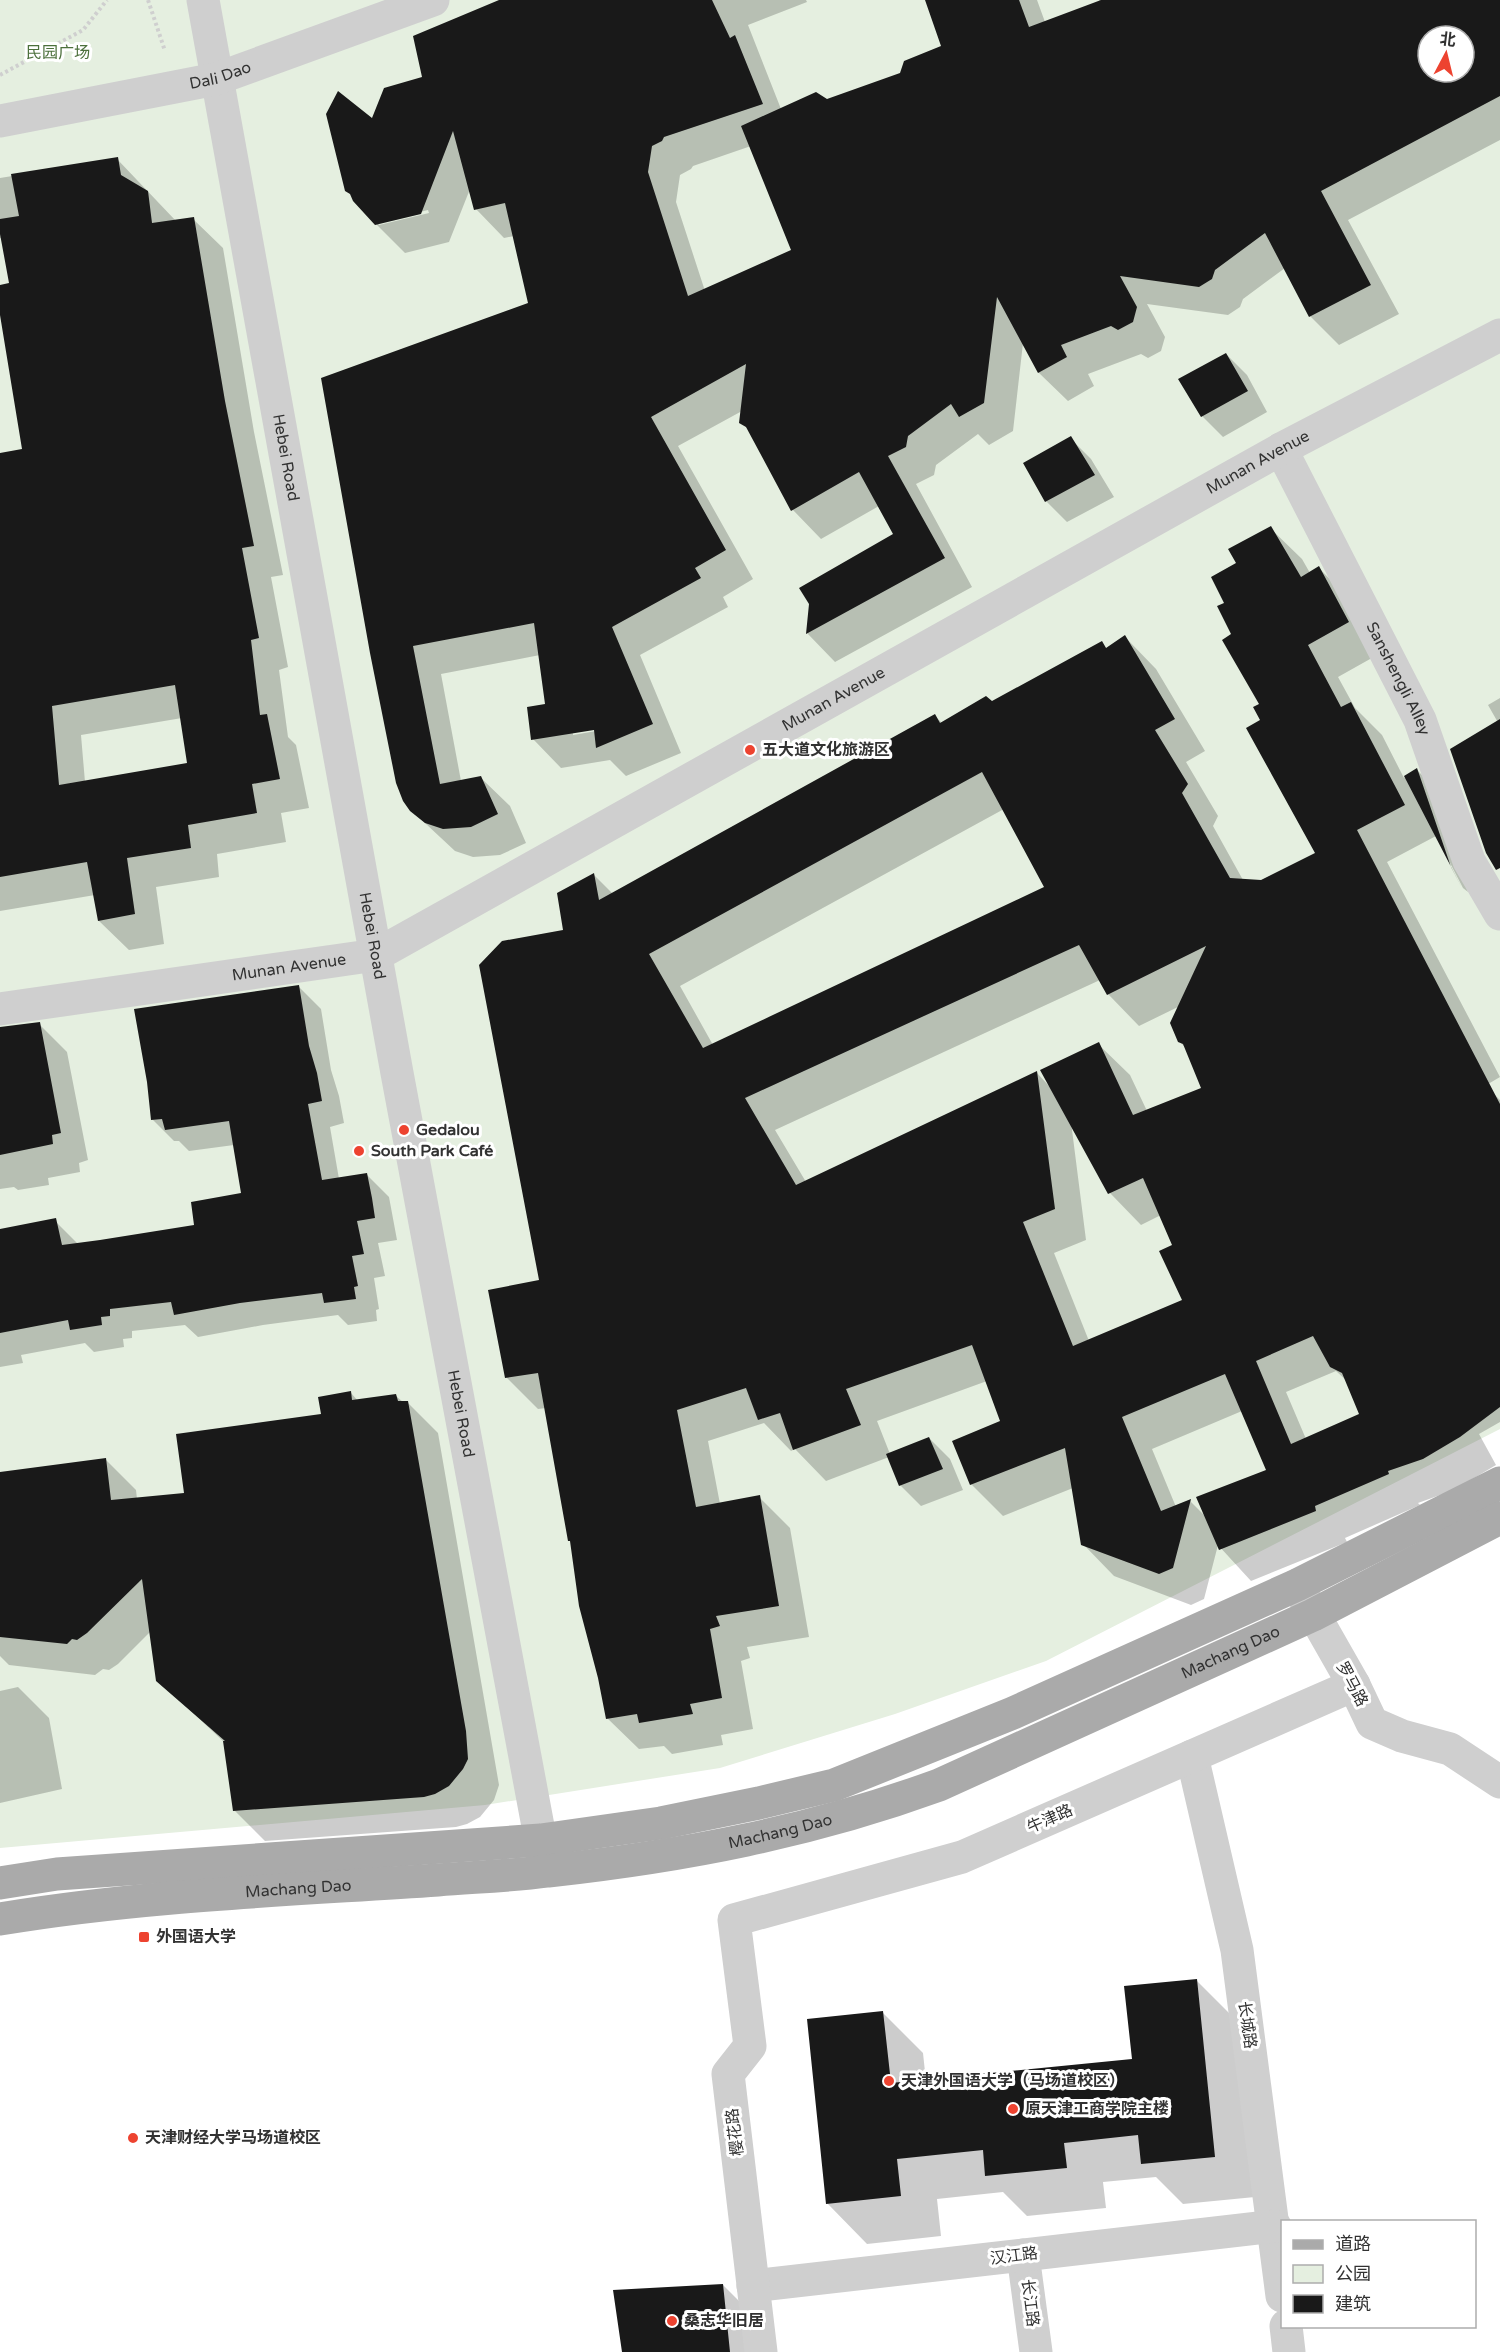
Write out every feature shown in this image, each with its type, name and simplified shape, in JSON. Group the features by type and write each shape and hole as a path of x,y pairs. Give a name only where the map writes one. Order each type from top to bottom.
{"main road":[{"name":"Machang Dao","path":"0,1919 543,1856 661,1823 834,1785 1013,1713 1297,1585 1500,1483"},
{"name":"Machang Dao","path":"0,1883 57,1874 706,1850 801,1828 880,1807 939,1785 1313,1615 1500,1518"}],"street":[{"name":"Hebei Road","path":"203,0 376,955 543,1856"},
{"name":"Dali Dao","path":"0,121 216,79 433,0"},
{"name":"Munan Avenue","path":"0,1009 376,955 1281,449 1500,335"},
{"name":"Sanshengli Alley","path":"1281,449 1420,720 1469,861 1500,914"},
{"name":"罗马路","path":"1297,1585 1354,1685 1372,1723 1402,1736 1450,1749 1500,1782"},
{"name":"牛津路","path":"734,1920 963,1857 1354,1685"},
{"name":"长城路","path":"1192,1756 1237,1950 1275,2226 1281,2286"},
{"name":"樱花路","path":"734,1920 750,2046 728,2074 761,2352"},
{"name":"汉江路","path":"753,2286 1275,2226"},
{"name":"长江路","path":"1023,2255 1036,2352"},
{"path":"1286,2328 1289,2352"}],"path":[{"path":"0,75 82,30 107,0"},
{"path":"148,0 177,87"}],"green space":[{"name":"五大道文化旅游区","path":"0,0 1500,0 1500,1429 1046,1661 895,1714 720,1768 485,1805 0,1848"}],"building":[{"path":"499,0 712,0 730,38 735,35 763,104 664,137 662,141 652,146 648,172 688,296 791,250 741,126 816,92 827,99 900,73 904,61 941,46 925,0 1019,0 1029,27 1101,0 1500,0 1500,96 1321,191 1371,285 1309,317 1265,233 1215,270 1212,279 1199,287 1120,276 1137,307 1133,322 1118,330 1111,326 1061,345 1067,357 1038,373 997,297 984,403 959,417 951,404 908,436 906,447 888,456 945,558 806,634 809,604 799,588 893,534 859,472 791,511 746,427 739,423 746,364 651,417 726,550 695,568 701,578 612,627 653,724 596,748 594,730 531,740 527,707 545,704 534,623 413,646 440,784 481,776 498,814 471,827 443,829 425,823 410,811 396,783 370,653 321,378 528,303 505,203 474,210 453,131 421,214 375,225 345,191 326,114 338,91 372,118 384,88 422,77 413,36"},
{"path":"118,157 121,175 148,191 152,223 194,217 225,401 254,546 242,548 259,638 251,640 260,715 267,714 280,779 252,784 257,813 188,825 191,848 127,858 135,914 98,921 87,862 0,877 0,453 22,449 0,315 0,285 9,283 0,234 0,219 19,216 11,174","holes":["175,685 187,763 59,785 52,706"]},
{"path":"1226,353 1248,391 1201,417 1178,379"},
{"path":"1071,436 1095,475 1045,502 1023,463"},
{"path":"1271,526 1301,577 1319,566 1349,622 1308,645 1341,707 1351,702 1405,805 1357,830 1500,1104 1500,1407 1460,1437 1423,1459 1388,1471 1389,1474 1315,1506 1316,1511 1219,1550 1196,1497 1266,1470 1225,1374 1122,1417 1161,1511 1191,1499 1173,1568 1159,1574 1081,1545 1065,1448 970,1485 952,1441 1000,1421 972,1345 846,1389 861,1425 793,1450 780,1413 758,1420 746,1388 677,1410 696,1507 760,1495 779,1606 716,1616 720,1626 710,1629 722,1698 690,1704 693,1714 639,1723 637,1714 606,1719 579,1606 570,1541 568,1541 538,1373 505,1378 488,1290 539,1280 479,965 502,941 563,930 557,893 594,873 599,900 935,714 940,723 986,696 992,701 1102,641 1106,648 1125,635 1175,719 1155,730 1188,784 1182,793 1230,878 1261,880 1315,853 1246,728 1260,720 1253,707 1259,704 1222,640 1231,634 1217,606 1224,603 1211,577 1236,563 1228,549","holes":["982,772 1044,887 703,1048 649,954","1079,945 1107,995 1206,946 1170,1023 1178,1042 1183,1044 1201,1088 1133,1115 1099,1042 1040,1070 1108,1194 1143,1178 1172,1245 1159,1251 1182,1300 1073,1346 1023,1222 1055,1209 1037,1071 796,1185 745,1098","1313,1336 1330,1367 1342,1373 1359,1414 1291,1444 1256,1361"]},
{"path":"1500,719 1500,868 1496,870 1486,853 1450,749"},
{"path":"1417,768 1451,866 1404,776"},
{"path":"299,985 309,1046 322,1101 308,1104 322,1180 367,1173 372,1198 375,1218 357,1221 364,1254 352,1256 358,1286 354,1287 356,1299 324,1303 322,1293 240,1303 174,1315 171,1302 110,1309 110,1316 101,1317 102,1325 70,1330 68,1320 0,1333 0,1229 56,1218 62,1245 100,1240 194,1225 191,1202 241,1193 229,1121 165,1130 162,1119 151,1120 134,1009"},
{"path":"40,1022 61,1133 52,1135 53,1144 0,1155 0,1027"},
{"path":"351,1391 352,1400 396,1394 398,1401 408,1401 466,1731 468,1759 449,1786 424,1797 233,1811 223,1741 225,1741 156,1681 142,1579 77,1640 72,1639 67,1644 0,1637 0,1472 106,1458 111,1500 184,1493 176,1434 321,1414 318,1397"},
{"path":"929,1437 943,1469 899,1486 886,1454"},
{"name":"原天津工商学院主楼","path":"1197,1979 1215,2157 1141,2164 1138,2135 1064,2143 1067,2168 985,2176 983,2150 897,2159 901,2196 826,2204 807,2019 883,2011 891,2083 1132,2059 1124,1986"},
{"name":"桑志华旧居","path":"723,2284 730,2352 622,2352 613,2290"}],"place":[{"name":"五大道文化旅游区","path":"750,750"},
{"name":"Gedalou","path":"404,1130"},
{"name":"South Park Café","path":"359,1151"},
{"name":"外国语大学","path":"144,1937"},
{"name":"天津外国语大学（马场道校区）","path":"889,2081"},
{"name":"原天津工商学院主楼","path":"1013,2109"},
{"name":"天津财经大学马场道校区","path":"133,2138"},
{"name":"桑志华旧居","path":"672,2321"}],"park label":[{"name":"民园广场","path":"58,53"}]}
